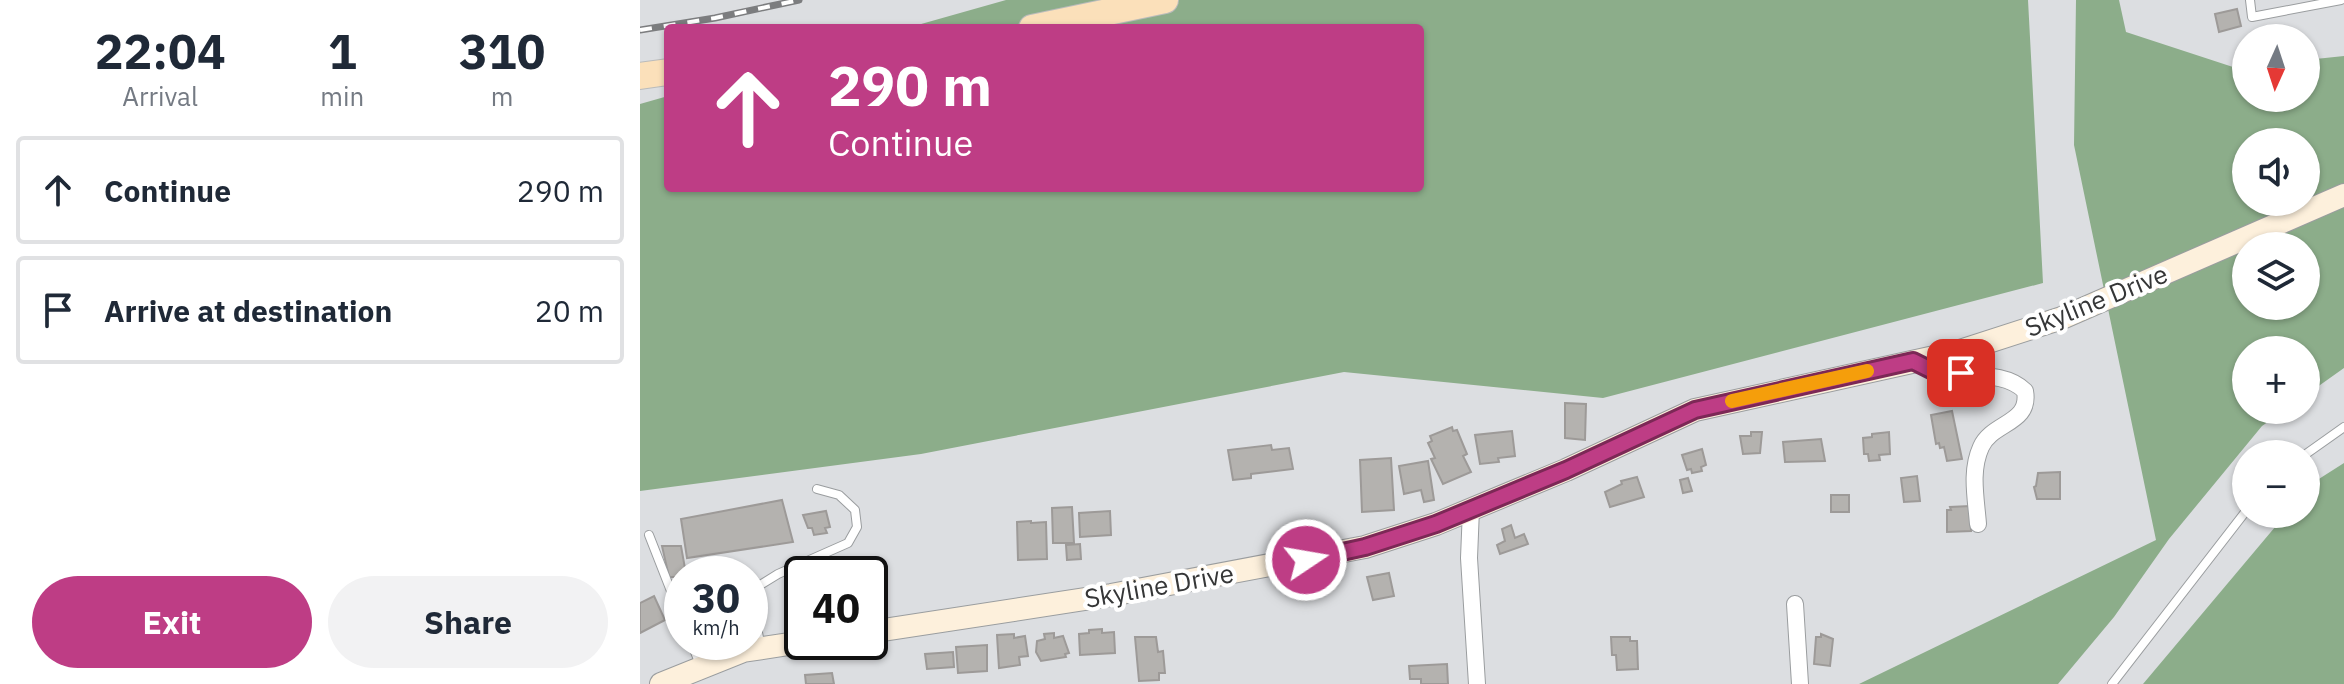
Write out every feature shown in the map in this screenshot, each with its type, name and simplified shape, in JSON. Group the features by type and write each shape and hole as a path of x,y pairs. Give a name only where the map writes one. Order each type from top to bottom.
{"main road":[{"path":"1051,24 1165,0"},
{"path":"640,76 664,73"}],"street":[{"name":"Skyline Drive","path":"888,629 1111,595 1365,547 1436,524 1695,410 1957,352 2062,318 2344,195"},
{"path":"1913,361 1933,371 2001,379 2019,385 2025,391 2026,406 2021,415 1988,435 1980,449 1974,471 1978,524"},
{"path":"1471,509 1469,558 1477,684"},
{"path":"1795,604 1800,684"},
{"path":"661,684 719,660"}],"lane":[{"path":"2250,0 2252,17 2341,0"},
{"path":"2320,444 2344,427"},
{"path":"768,580 848,543 857,527 855,510 839,495 817,489"},
{"path":"2112,684 2233,528"},
{"path":"649,535 664,573"},
{"path":"698,660 701,667"}],"green space":[{"path":"1006,0 2028,0 2043,283 1603,398 1344,372 921,454 640,491 640,104 664,97 664,192 1424,192 1424,24 921,24"},
{"path":"2076,0 2119,0 2126,32 2232,67 2232,112 2320,112 2320,59 2344,56 2344,368 2320,385 2320,336 2232,336 2232,424 2265,424 2250,440 2232,440 2232,462 2169,539 2114,617 2058,684 1859,684 2156,540 2074,145"},
{"path":"2344,463 2344,684 2143,684 2274,528 2320,528 2320,478"}],"building":[{"path":"2237,9 2241,24 2232,24 2232,28 2219,32 2215,14"},
{"path":"1565,403 1586,404 1585,440 1565,438"},
{"path":"1952,411 1962,459 1947,461 1944,447 1936,444 1931,415"},
{"path":"1452,427 1453,431 1457,430 1467,454 1463,456 1471,472 1443,484 1431,459 1435,458 1428,443 1432,441 1430,436"},
{"path":"1512,431 1515,456 1480,464 1475,435"},
{"path":"1751,432 1762,432 1760,453 1743,454 1740,436 1751,436"},
{"path":"1889,432 1890,454 1879,455 1880,460 1869,461 1868,454 1864,454 1863,438"},
{"path":"1821,439 1825,461 1785,462 1783,442"},
{"path":"1271,445 1272,450 1289,448 1293,469 1251,474 1251,478 1233,480 1228,450"},
{"path":"1702,449 1706,465 1701,467 1702,471 1692,473 1691,469 1687,470 1682,455"},
{"path":"1391,458 1394,510 1362,512 1360,460"},
{"path":"1428,461 1434,500 1424,502 1421,490 1404,494 1399,466"},
{"path":"2060,472 2060,499 2037,499 2034,487 2038,473"},
{"path":"1917,476 1920,501 1904,502 1901,478"},
{"path":"1637,477 1644,497 1610,507 1605,492 1622,484 1621,481"},
{"path":"1688,478 1692,491 1683,493 1680,480"},
{"path":"1831,495 1849,495 1849,512 1831,512"},
{"path":"782,500 793,542 687,556 681,519"},
{"path":"1970,506 1971,531 1947,532 1947,510 1951,510 1950,507"},
{"path":"1072,507 1074,543 1053,543 1052,508"},
{"path":"826,511 830,527 825,528 827,533 814,535 803,515"},
{"path":"1110,511 1111,535 1080,537 1079,513"},
{"path":"1017,522 1046,522 1047,559 1018,560"},
{"path":"1511,525 1515,538 1524,534 1528,544 1500,554 1497,545 1505,541 1502,529"},
{"path":"1080,544 1081,559 1067,560 1066,545"},
{"path":"662,546 681,546 683,556 664,556"},
{"path":"1389,573 1394,596 1373,600 1367,577"},
{"path":"654,596 664,621 640,633 640,603"},
{"path":"1102,629 1102,633 1114,632 1115,653 1080,655 1079,634"},
{"path":"1054,633 1054,638 1063,636 1069,653 1065,654 1066,657 1041,661 1036,652 1037,641 1045,639 1044,634"},
{"path":"1014,634 1014,638 1025,636 1028,656 1019,657 1020,665 999,668 997,635"},
{"path":"1821,634 1833,639 1830,666 1814,664 1816,637 1821,637"},
{"path":"1135,637 1156,637 1158,652 1163,651 1165,673 1159,673 1159,680 1139,681"},
{"path":"1611,637 1630,637 1630,641 1637,641 1638,669 1617,670"},
{"path":"987,645 987,671 958,673 956,647"},
{"path":"953,652 954,667 927,669 925,654"},
{"path":"1447,664 1448,684 1421,684 1421,679 1410,679 1409,666"},
{"path":"832,673 834,684 806,684 805,675"}],"railway":[{"path":"678,24 799,0"},
{"path":"640,30 664,26"}],"slow traffic":[{"path":"1732,401 1867,371"}],"route":[{"path":"1306,560 1365,547 1436,524 1566,470 1695,410 1913,361 1933,371 1961,373"}]}
